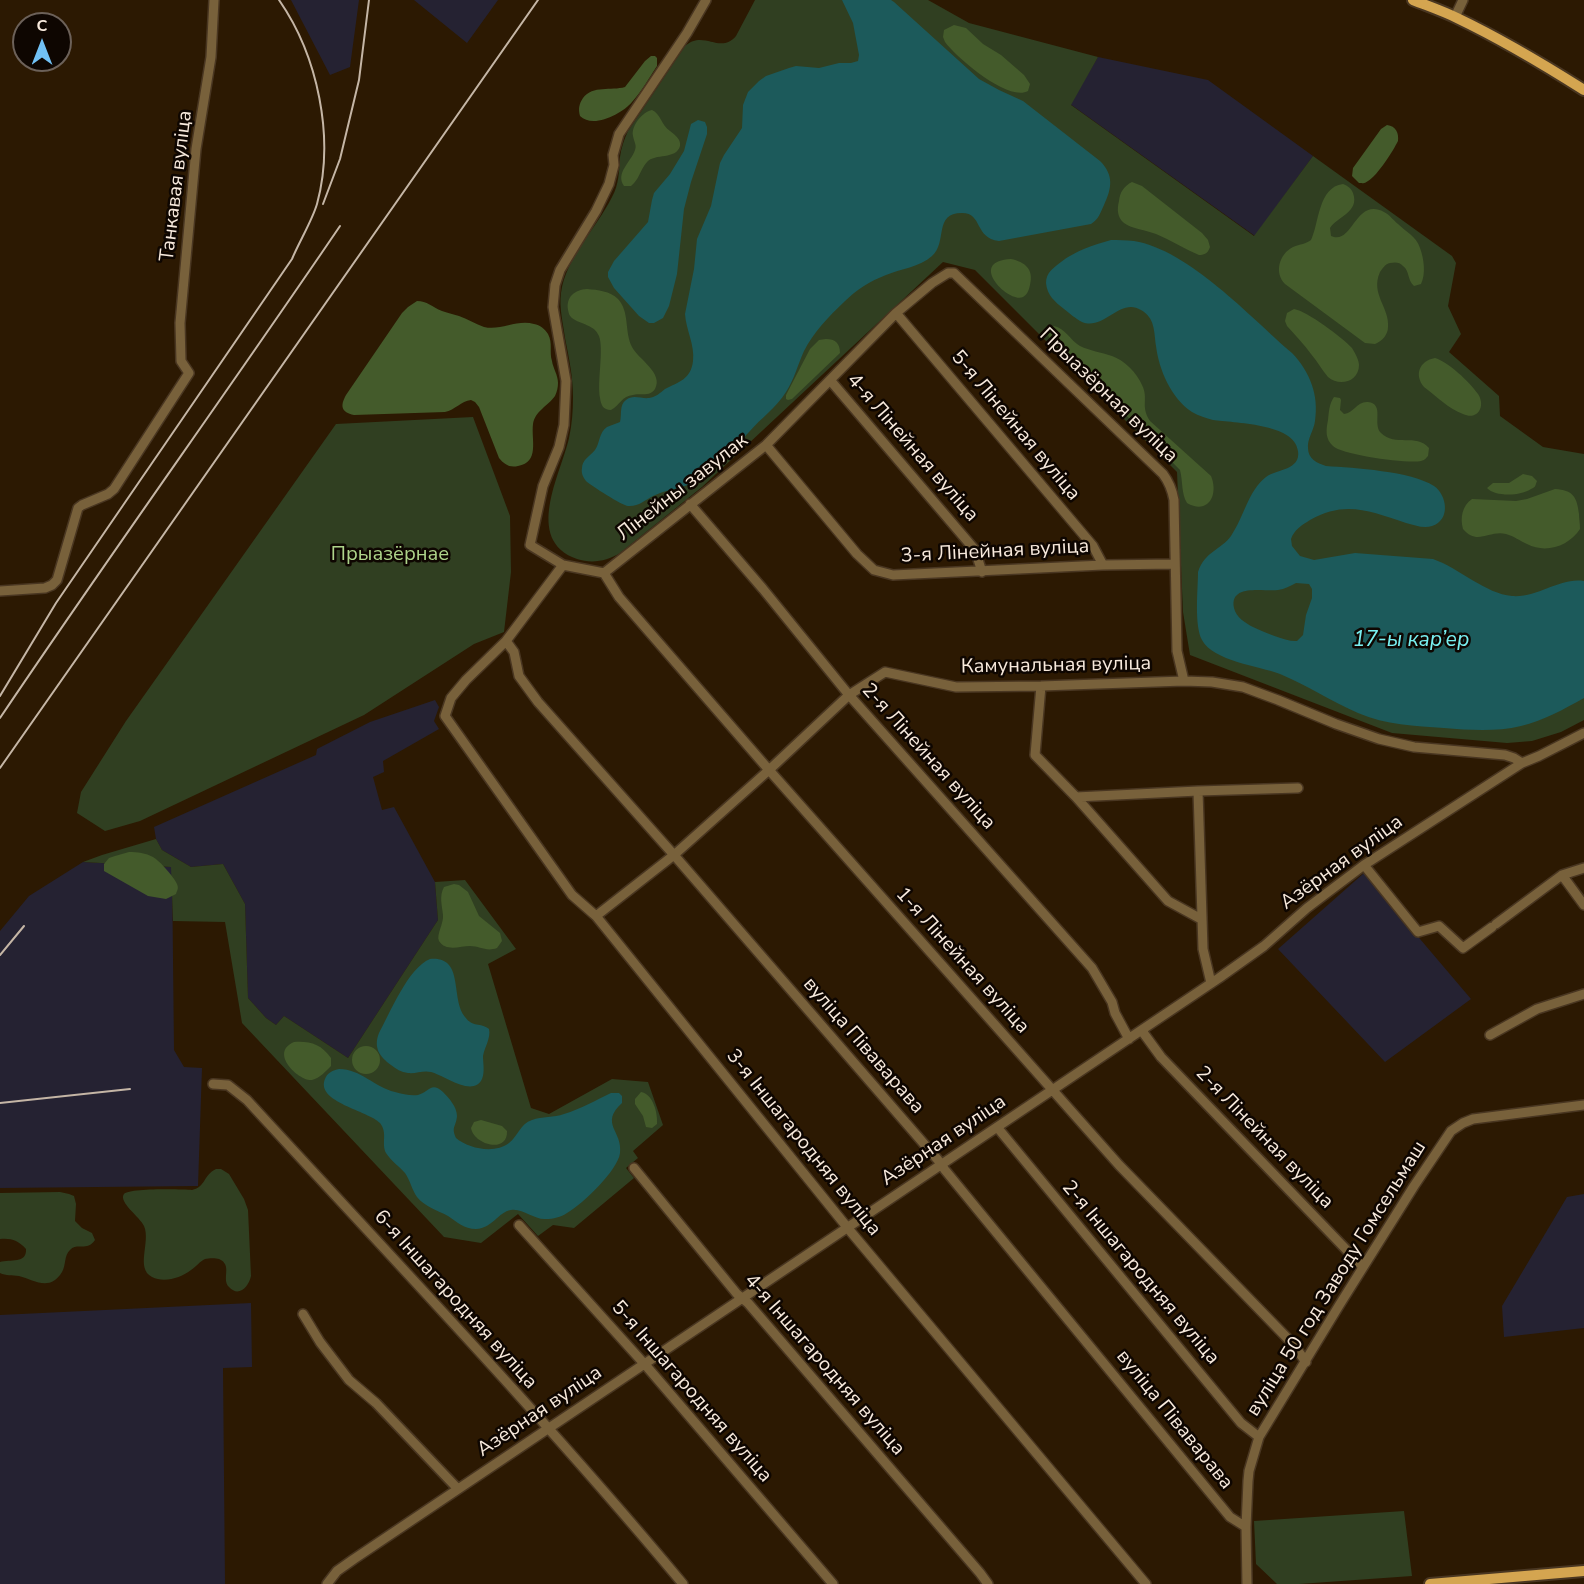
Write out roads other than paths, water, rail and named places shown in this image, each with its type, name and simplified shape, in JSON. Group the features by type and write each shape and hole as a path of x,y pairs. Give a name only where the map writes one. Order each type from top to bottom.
{"main road":[{"path":"1413,0 1455,16 1527,55 1584,90"},
{"path":"1430,1584 1584,1571"}],"street":[{"name":"Танкавая вуліца","path":"0,591 45,588 57,580 78,508 114,489 189,373 181,361 180,322 196,149 211,57 214,0"},
{"path":"604,573 563,565 530,545 543,486 560,447 564,425 566,381 553,307 555,285 560,270 596,212 609,184 619,134 687,33 706,0"},
{"path":"1455,16 1463,0"},
{"name":"Лінейны завулак","path":"604,573 766,445 896,312 932,282 948,273 954,273"},
{"name":"Прыазёрная вуліца","path":"954,273 1138,449 1169,482 1174,500 1178,651 1184,681"},
{"name":"5-я Лінейная вуліца","path":"896,312 1094,546 1104,565"},
{"name":"4-я Лінейная вуліца","path":"830,380 975,549 982,572"},
{"name":"3-я Лінейная вуліца","path":"766,445 857,554 874,570 893,575 1174,564"},
{"name":"2-я Лінейная вуліца","path":"690,504 849,695 1092,968 1112,1002 1115,1013 1129,1039"},
{"path":"506,641 563,565"},
{"name":"1-я Лінейная вуліца","path":"604,573 619,597 769,770 1119,1166 1293,1344 1306,1362"},
{"name":"3-я Іншагародняя вуліца","path":"506,641 451,698 445,716 572,895 596,916 848,1227 1146,1584"},
{"name":"вуліца Піваварава","path":"506,641 514,652 519,676 538,702 674,855 941,1165 1230,1517 1246,1527"},
{"name":"Камунальная вуліца","path":"596,916 674,855 849,695 885,672 956,687 1212,682 1243,687 1379,739 1414,747 1505,755 1522,763"},
{"path":"1041,686 1035,755 1076,796 1168,901 1201,920"},
{"name":"Азёрная вуліца","path":"327,1584 348,1562 1142,1031 1264,946 1307,908 1364,865 1522,763 1584,733"},
{"path":"1076,796 1298,788"},
{"path":"1198,791 1201,920 1203,949 1211,983"},
{"path":"1364,865 1418,932 1439,926 1463,948 1563,875 1584,868"},
{"path":"1563,875 1584,905"},
{"path":"1490,1035 1537,1009 1584,994"},
{"name":"2-я Лінейная вуліца","path":"1142,1031 1161,1057 1363,1267"},
{"name":"6-я Іншагародняя вуліца","path":"213,1083 228,1085 247,1100 548,1428 683,1584"},
{"name":"вуліца 50 год Заводу Гомсельмаш","path":"1248,1584 1246,1527 1249,1471 1259,1437 1363,1267 1451,1131 1473,1119 1584,1105"},
{"name":"2-я Іншагародняя вуліца","path":"997,1127 1241,1423 1259,1437"},
{"name":"4-я Іншагародняя вуліца","path":"634,1168 737,1294 748,1302 988,1584"},
{"name":"5-я Іншагародняя вуліца","path":"519,1225 644,1364 833,1584"},
{"path":"303,1314 320,1342 349,1380 376,1403 458,1489"}],"water":[{"path":"842,0 891,0 894,2 979,79 1023,101 1100,161 1110,177 1107,199 1099,216 1091,224 999,241 986,235 969,214 953,214 944,223 937,250 932,256 922,263 869,283 858,290 827,319 808,344 782,398 718,465 691,484 658,494 635,505 625,505 586,481 582,465 595,450 604,429 620,422 622,407 626,400 631,397 654,397 684,379 690,372 693,361 692,343 685,314 697,239 711,206 720,163 742,128 743,105 748,92 766,76 796,66 819,68 858,61 853,23"},
{"path":"698,120 705,122 707,134 684,209 677,274 669,306 663,318 649,323 639,316 614,288 608,272 614,261 648,222 654,193 670,174 684,151 691,124"},
{"name":"17-ы кар’ер","path":"1111,240 1134,241 1155,247 1176,257 1218,287 1292,353 1304,368 1312,384 1316,402 1315,421 1308,445 1308,452 1314,460 1326,466 1382,471 1411,477 1434,486 1442,495 1445,507 1442,518 1438,523 1429,527 1416,526 1358,510 1335,510 1323,514 1301,526 1292,536 1292,546 1300,556 1314,560 1355,553 1433,559 1492,591 1512,596 1531,594 1566,582 1584,581 1584,698 1545,718 1512,728 1473,730 1401,724 1358,713 1290,678 1226,658 1208,647 1202,640 1197,616 1198,572 1201,565 1231,536 1250,497 1260,483 1271,474 1296,462 1298,451 1294,442 1275,430 1262,426 1213,420 1202,417 1185,406 1172,391 1163,374 1153,325 1146,313 1133,307 1126,308 1090,324 1077,319 1055,301 1046,283 1050,271 1072,255","holes":["1296,583 1309,584 1312,589 1312,598 1306,615 1303,635 1297,641 1281,638 1253,627 1241,619 1235,611 1234,600 1242,592 1278,590"]},
{"path":"430,959 441,960 448,964 465,1017 471,1023 489,1029 489,1039 483,1056 483,1076 478,1084 465,1086 425,1071 405,1073 384,1059 377,1048 379,1033 400,992 414,972"},
{"path":"339,1069 354,1072 387,1090 404,1094 418,1095 436,1087 443,1092 456,1109 454,1129 456,1138 482,1149 497,1148 509,1143 525,1124 532,1120 560,1115 611,1093 619,1093 622,1096 622,1103 612,1117 620,1145 618,1160 607,1177 590,1195 562,1216 542,1219 511,1210 506,1211 487,1226 476,1229 468,1228 427,1206 417,1197 405,1173 386,1153 384,1130 380,1123 335,1100 328,1094 324,1087 325,1079 330,1072"}],"railway":[{"path":"0,696 56,603 292,259 315,211 322,179 324,152 319,98 304,46 279,0"},
{"path":"323,204 340,159 359,80 369,0"},
{"path":"0,768 538,0"},
{"path":"0,718 340,226"},
{"path":"0,955 24,926"},
{"path":"0,1103 130,1089"}],"park label":[{"name":"Прыазёрнае","path":"390,555"}]}
